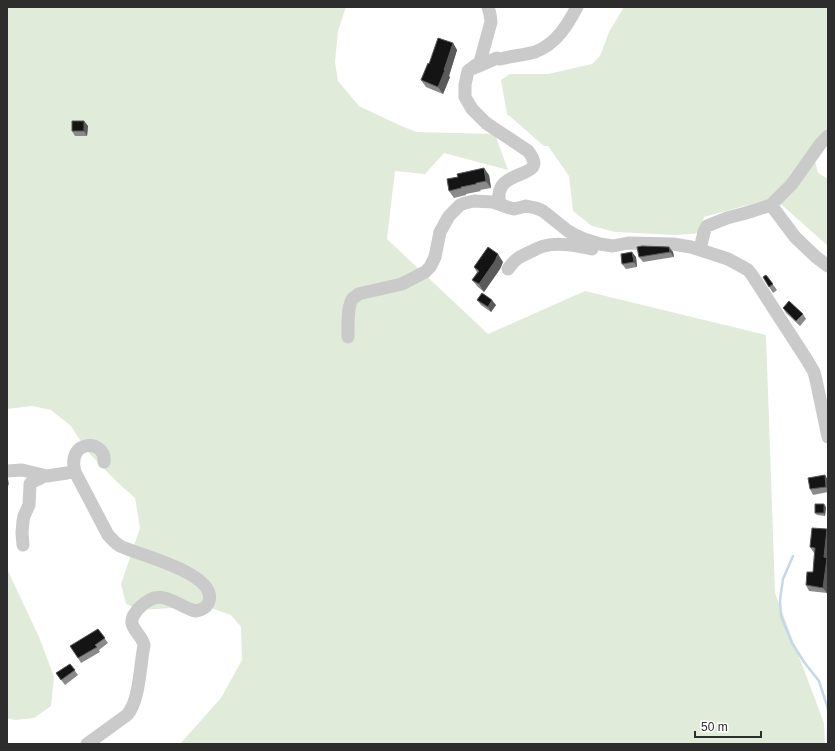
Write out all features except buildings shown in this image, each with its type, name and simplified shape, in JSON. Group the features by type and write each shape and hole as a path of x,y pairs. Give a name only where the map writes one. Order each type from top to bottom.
{"street":[{"path":"488,7 491,22 480,62 468,71 464,92 472,110 486,123 528,150 533,157 532,168 529,171 510,179 500,188 498,196 500,204"},
{"path":"470,69 497,58 500,59 534,52 548,46 569,23 577,7"},
{"path":"700,249 707,226 772,204 792,184 821,143 828,136"},
{"path":"348,336 352,299 358,294 402,284 425,272 435,258 440,232 449,216 456,208 465,202 474,201 493,202 514,209 526,206 536,208 543,211 568,231 584,239 613,246 628,243 691,247 734,261 748,270 756,280 799,349 808,360 814,372 828,437"},
{"path":"772,204 795,237 828,266"},
{"path":"508,269 513,261 544,246 579,246 598,250 603,244"},
{"path":"87,744 127,716 132,710 144,645 142,639 132,625 132,618 134,614 146,602 160,597 195,611 199,611 206,607 210,597 205,586 197,578 185,571 120,546 108,535 75,471 73,462 78,450 83,446 88,445 101,449 104,456 104,462"},
{"path":"7,471 22,470 43,476 54,476 75,471"},
{"path":"23,545 23,521 29,505 30,484 43,476"}],"green space":[{"path":"7,7 346,7 338,31 335,62 338,81 359,106 417,132 495,134 508,170 444,153 425,174 395,171 387,239 488,334 585,291 766,335 775,593 824,723 825,744 180,744 221,698 242,660 241,627 231,615 205,606 141,610 126,604 121,584 140,528 135,498 87,451 71,426 51,410 32,406 7,409"},
{"path":"624,7 828,7 828,138 815,161 818,173 828,179 828,246 774,198 704,217 700,233 677,235 615,232 592,226 573,211 569,176 548,146 544,146 507,114 501,80 510,74 548,74 592,64 600,56 609,32"},
{"path":"7,569 39,637 54,677 51,706 34,718 15,720 7,718"}],"waterway":[{"path":"793,556 783,579 780,600 781,616 792,643 804,662 819,681 828,709"},
{"path":"828,730 828,744"}]}
